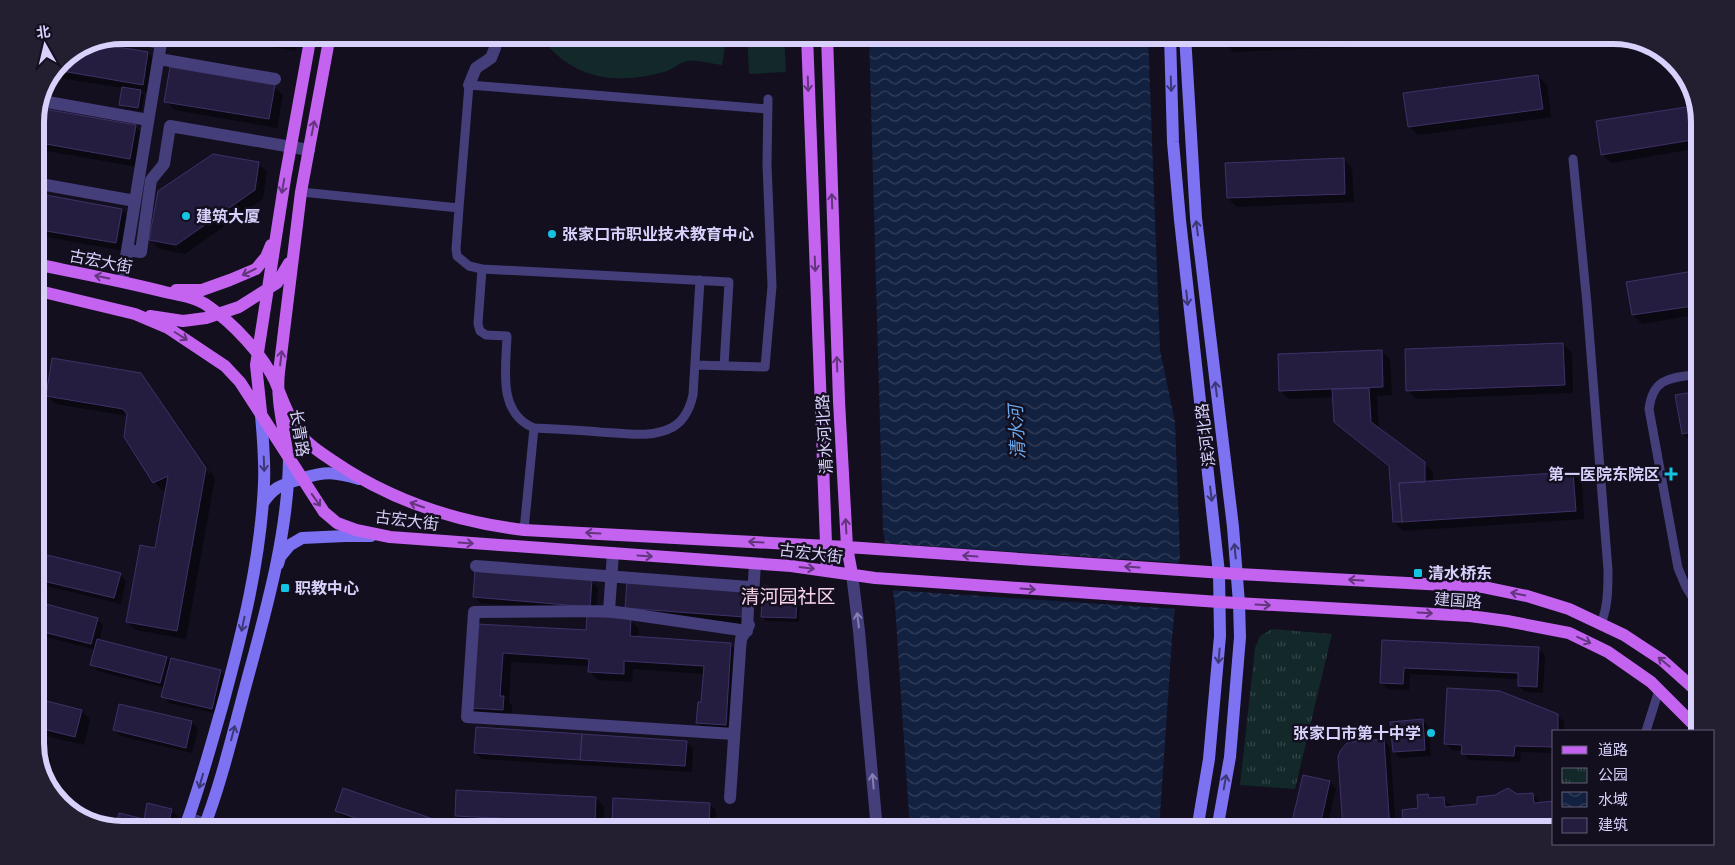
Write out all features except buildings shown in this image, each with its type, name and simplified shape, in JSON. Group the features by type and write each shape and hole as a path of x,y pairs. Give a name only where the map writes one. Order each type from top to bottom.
{"main road":[{"path":"187,821 198,793 237,654 253,577 264,483 261,415 256,365 257,354 275,233 309,44"},
{"name":"长青路","path":"206,821 223,769 272,580 288,483 288,458 277,389 301,192 328,44"},
{"name":"清水河北路","path":"807,44 827,570"},
{"name":"清水河北路","path":"827,44 839,401 847,547 852,574"},
{"name":"滨河北路","path":"1170,44 1174,142 1180,220 1219,573 1220,636 1209,759 1199,821"},
{"name":"滨河北路","path":"1186,44 1196,218 1238,574 1240,637 1230,756 1219,821"},
{"path":"160,290 202,290 256,269 266,257 275,233"},
{"path":"135,314 182,320 206,318 239,307 277,283 287,269 294,249"},
{"name":"古宏大街","path":"44,266 122,281 206,304 264,362 297,431 310,446 350,473 402,500 478,523 524,530 847,547 1181,570"},
{"name":"古宏大街","path":"44,292 135,314 168,328 225,366 240,382 324,512 337,523 356,530 390,537 827,570 875,578 1179,599"},
{"path":"262,503 270,492 278,486 318,473 347,475 369,482"},
{"path":"272,580 280,557 290,546 302,538 345,536 390,537"},
{"name":"建国路","path":"1181,570 1483,587 1536,598 1569,609 1624,635 1662,660 1691,686"},
{"name":"建国路","path":"1179,599 1470,616 1507,620 1569,633 1608,652 1651,682 1691,722"}],"street":[{"path":"122,281 161,44"},
{"path":"469,85 476,68 491,58 496,44"},
{"path":"159,59 275,79"},
{"path":"46,102 148,120"},
{"path":"127,250 141,252 151,180 164,164 170,126 309,150"},
{"path":"44,185 135,201"},
{"path":"609,611 613,553"},
{"path":"730,798 740,650 742,639 752,618 755,564"},
{"path":"476,566 749,587 747,631"},
{"name":"清水河北路","path":"852,574 876,821"},
{"path":"734,734 467,717 474,612 609,611 747,631"}],"lane":[{"path":"695,365 724,366 765,367 772,286 767,166 768,104 469,85 457,256 469,266 482,269 729,282 724,366"},
{"path":"1573,159 1587,304 1608,570 1607,599 1601,624"},
{"path":"301,192 459,208"},
{"path":"482,269 478,324 480,331 486,335 507,336 505,383 512,410 519,419 534,428 642,434 661,432 675,426 685,416 691,406 700,280"},
{"path":"1691,375 1668,379 1659,385 1650,396 1649,409 1678,568 1691,595"},
{"path":"524,530 534,428"},
{"path":"1646,730 1659,690"}],"green space":[{"path":"547,44 726,44 722,65 688,61 664,72 628,78 611,78 579,70"},
{"path":"747,44 784,44 786,72 749,74"},
{"path":"1272,629 1332,634 1295,789 1240,785 1255,648 1260,636"}],"water":[{"name":"清水河","path":"869,44 1148,44 1160,350 1175,422 1180,554 1172,638 1160,821 909,821 895,605 883,530"}],"pier":[{"path":"882,543 1181,563 1177,609 890,590"}],"place":[{"name":"建筑大厦","path":"186,216"},
{"name":"张家口市职业技术教育中心","path":"552,234"},
{"name":"第一医院东院区","path":"1671,474"},
{"name":"清水桥东","path":"1418,573"},
{"name":"职教中心","path":"285,588"},
{"name":"张家口市第十中学","path":"1431,733"}],"district":[{"name":"清河园社区","path":"788,596"}]}
